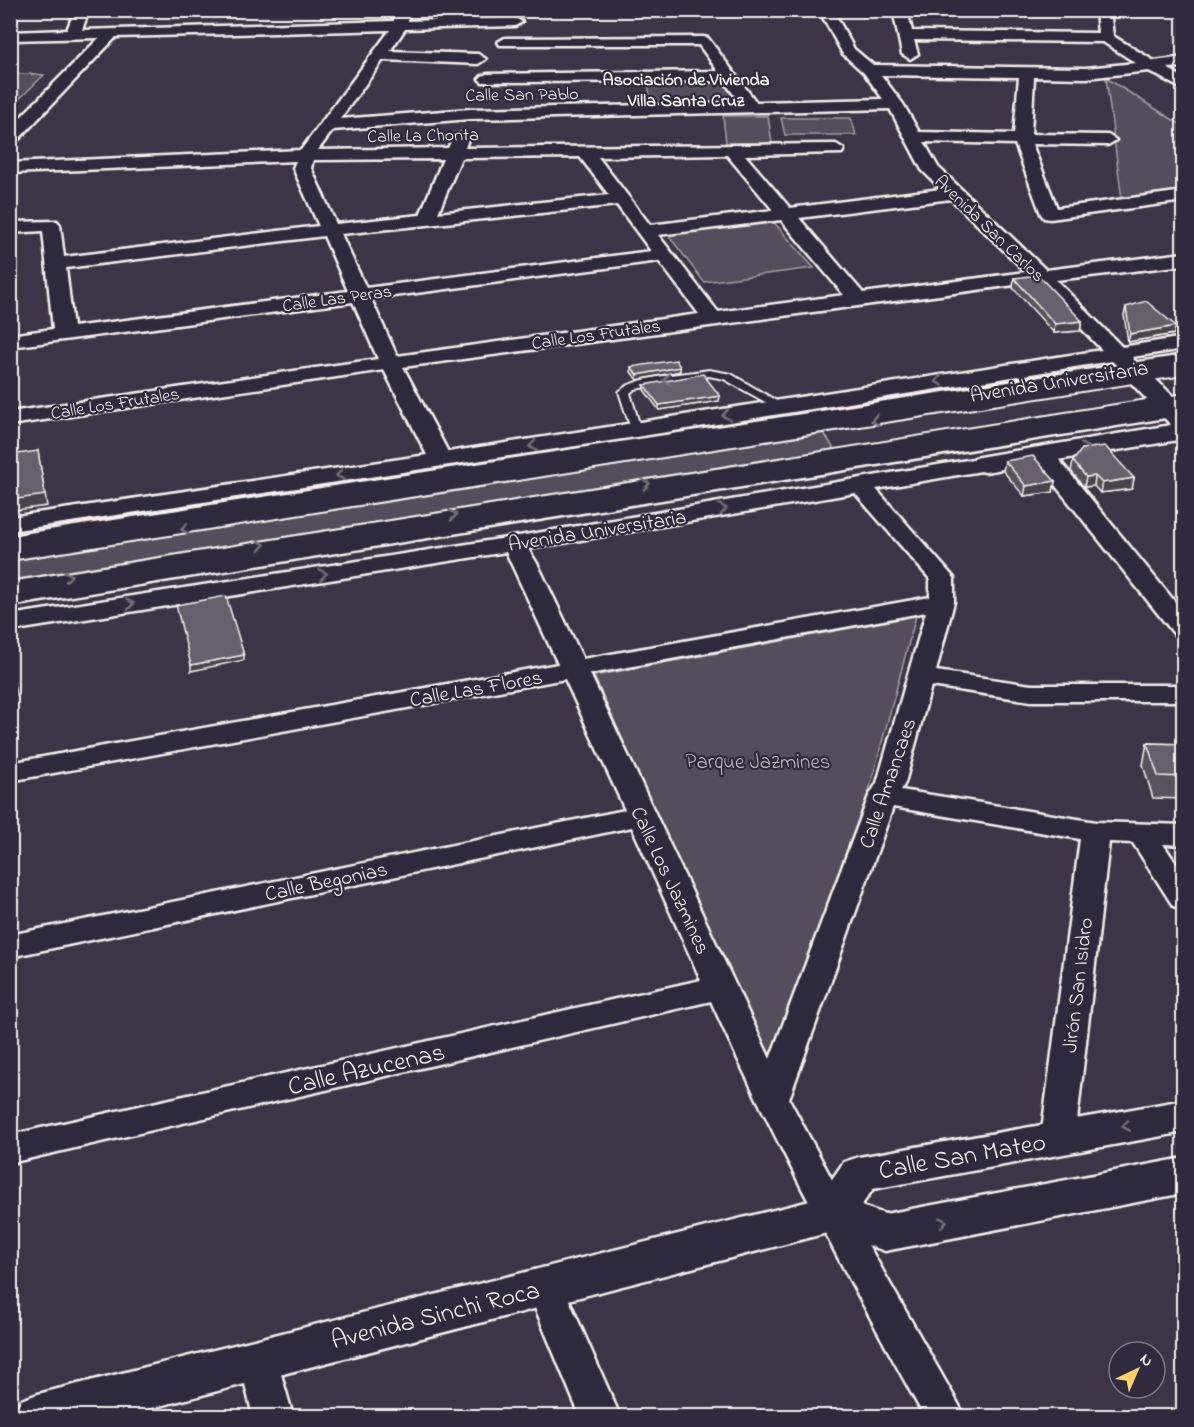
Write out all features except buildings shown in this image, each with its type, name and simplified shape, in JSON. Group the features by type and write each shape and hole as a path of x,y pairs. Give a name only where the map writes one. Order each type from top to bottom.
{"main road":[{"name":"Avenida Universitaria","path":"10,545 1130,367 1178,362"},
{"name":"Avenida San Carlos","path":"1130,367 1178,411"},
{"name":"Avenida Universitaria","path":"985,464 1043,455 1178,411"},
{"name":"Avenida Universitaria","path":"10,597 1178,411"},
{"path":"842,463 985,464"},
{"name":"Calle San Mateo","path":"832,1215 859,1174 1184,1116"},
{"path":"832,1215 885,1233 1184,1175"},
{"name":"Avenida Sinchi Roca","path":"38,1416 832,1215"}],"street":[{"path":"73,34 82,10"},
{"path":"274,28 277,10"},
{"name":"Avenida San Carlos","path":"826,10 848,51 869,70 895,104 931,170 1040,275 1130,367"},
{"path":"900,10 913,69"},
{"path":"1103,10 1106,38"},
{"path":"10,36 112,33 170,26 274,28 401,18 518,16 470,114 427,219"},
{"path":"401,18 378,55 306,155 302,168 390,362 441,460"},
{"path":"10,138 112,33"},
{"path":"907,35 1106,38 1184,85"},
{"path":"505,42 703,40 752,108"},
{"path":"378,55 478,59"},
{"path":"869,70 1086,73 1184,62"},
{"path":"1027,72 1022,139 1050,214 1184,196"},
{"path":"487,79 729,76"},
{"name":"Calle San Pablo","path":"329,125 470,114 895,104"},
{"path":"913,137 1108,140"},
{"name":"Calle La Chonta","path":"10,168 306,155 836,149"},
{"path":"732,150 858,299"},
{"path":"586,153 713,318"},
{"path":"646,231 954,193"},
{"path":"54,264 329,230 622,200"},
{"path":"10,228 51,225 64,334"},
{"name":"Calle Las Peras","path":"10,341 664,255"},
{"name":"Calle Los Frutales","path":"10,419 390,362 1040,275 1184,259"},
{"name":"Avenida Universitaria","path":"10,524 441,460 780,406 1130,367"},
{"path":"1043,455 1184,630"},
{"name":"Avenida Universitaria","path":"10,623 513,544 985,464"},
{"name":"Calle Amancaes","path":"772,1099 883,796 891,783 942,602 942,578 861,486"},
{"name":"Calle Los Jazmines","path":"513,544 526,565 772,1099 832,1215 945,1416"},
{"name":"Calle Las Flores","path":"10,772 942,602"},
{"path":"922,676 1030,693 1184,693"},
{"path":"883,796 1096,832 1184,835"},
{"name":"Calle Begonias","path":"10,946 642,816"},
{"name":"Jirón San Isidro","path":"1058,1138 1096,832"},
{"path":"1142,834 1184,899"},
{"name":"Calle Azucenas","path":"10,1149 721,987"},
{"path":"545,1286 600,1416"},
{"path":"258,1360 273,1416"}],"lane":[{"path":"10,556 1130,367"},
{"path":"636,430 624,392 632,386 709,372 727,376 780,406"},
{"path":"10,585 1178,411"}],"green space":[{"path":"11,73 44,75 15,103 11,103"},
{"path":"721,78 741,106 651,108 648,79"},
{"path":"1106,78 1183,126 1183,192 1122,199"},
{"path":"723,116 768,116 772,143 726,143"},
{"path":"781,118 851,118 856,135 785,135"},
{"path":"771,219 814,268 704,282 666,232"},
{"path":"824,433 834,449 11,580 11,561"},
{"name":"Parque Jazmines","path":"916,616 868,794 768,1061 594,676"}],"district":[{"name":"Asociación de Vivienda Villa Santa Cruz","path":"686,89"}]}
